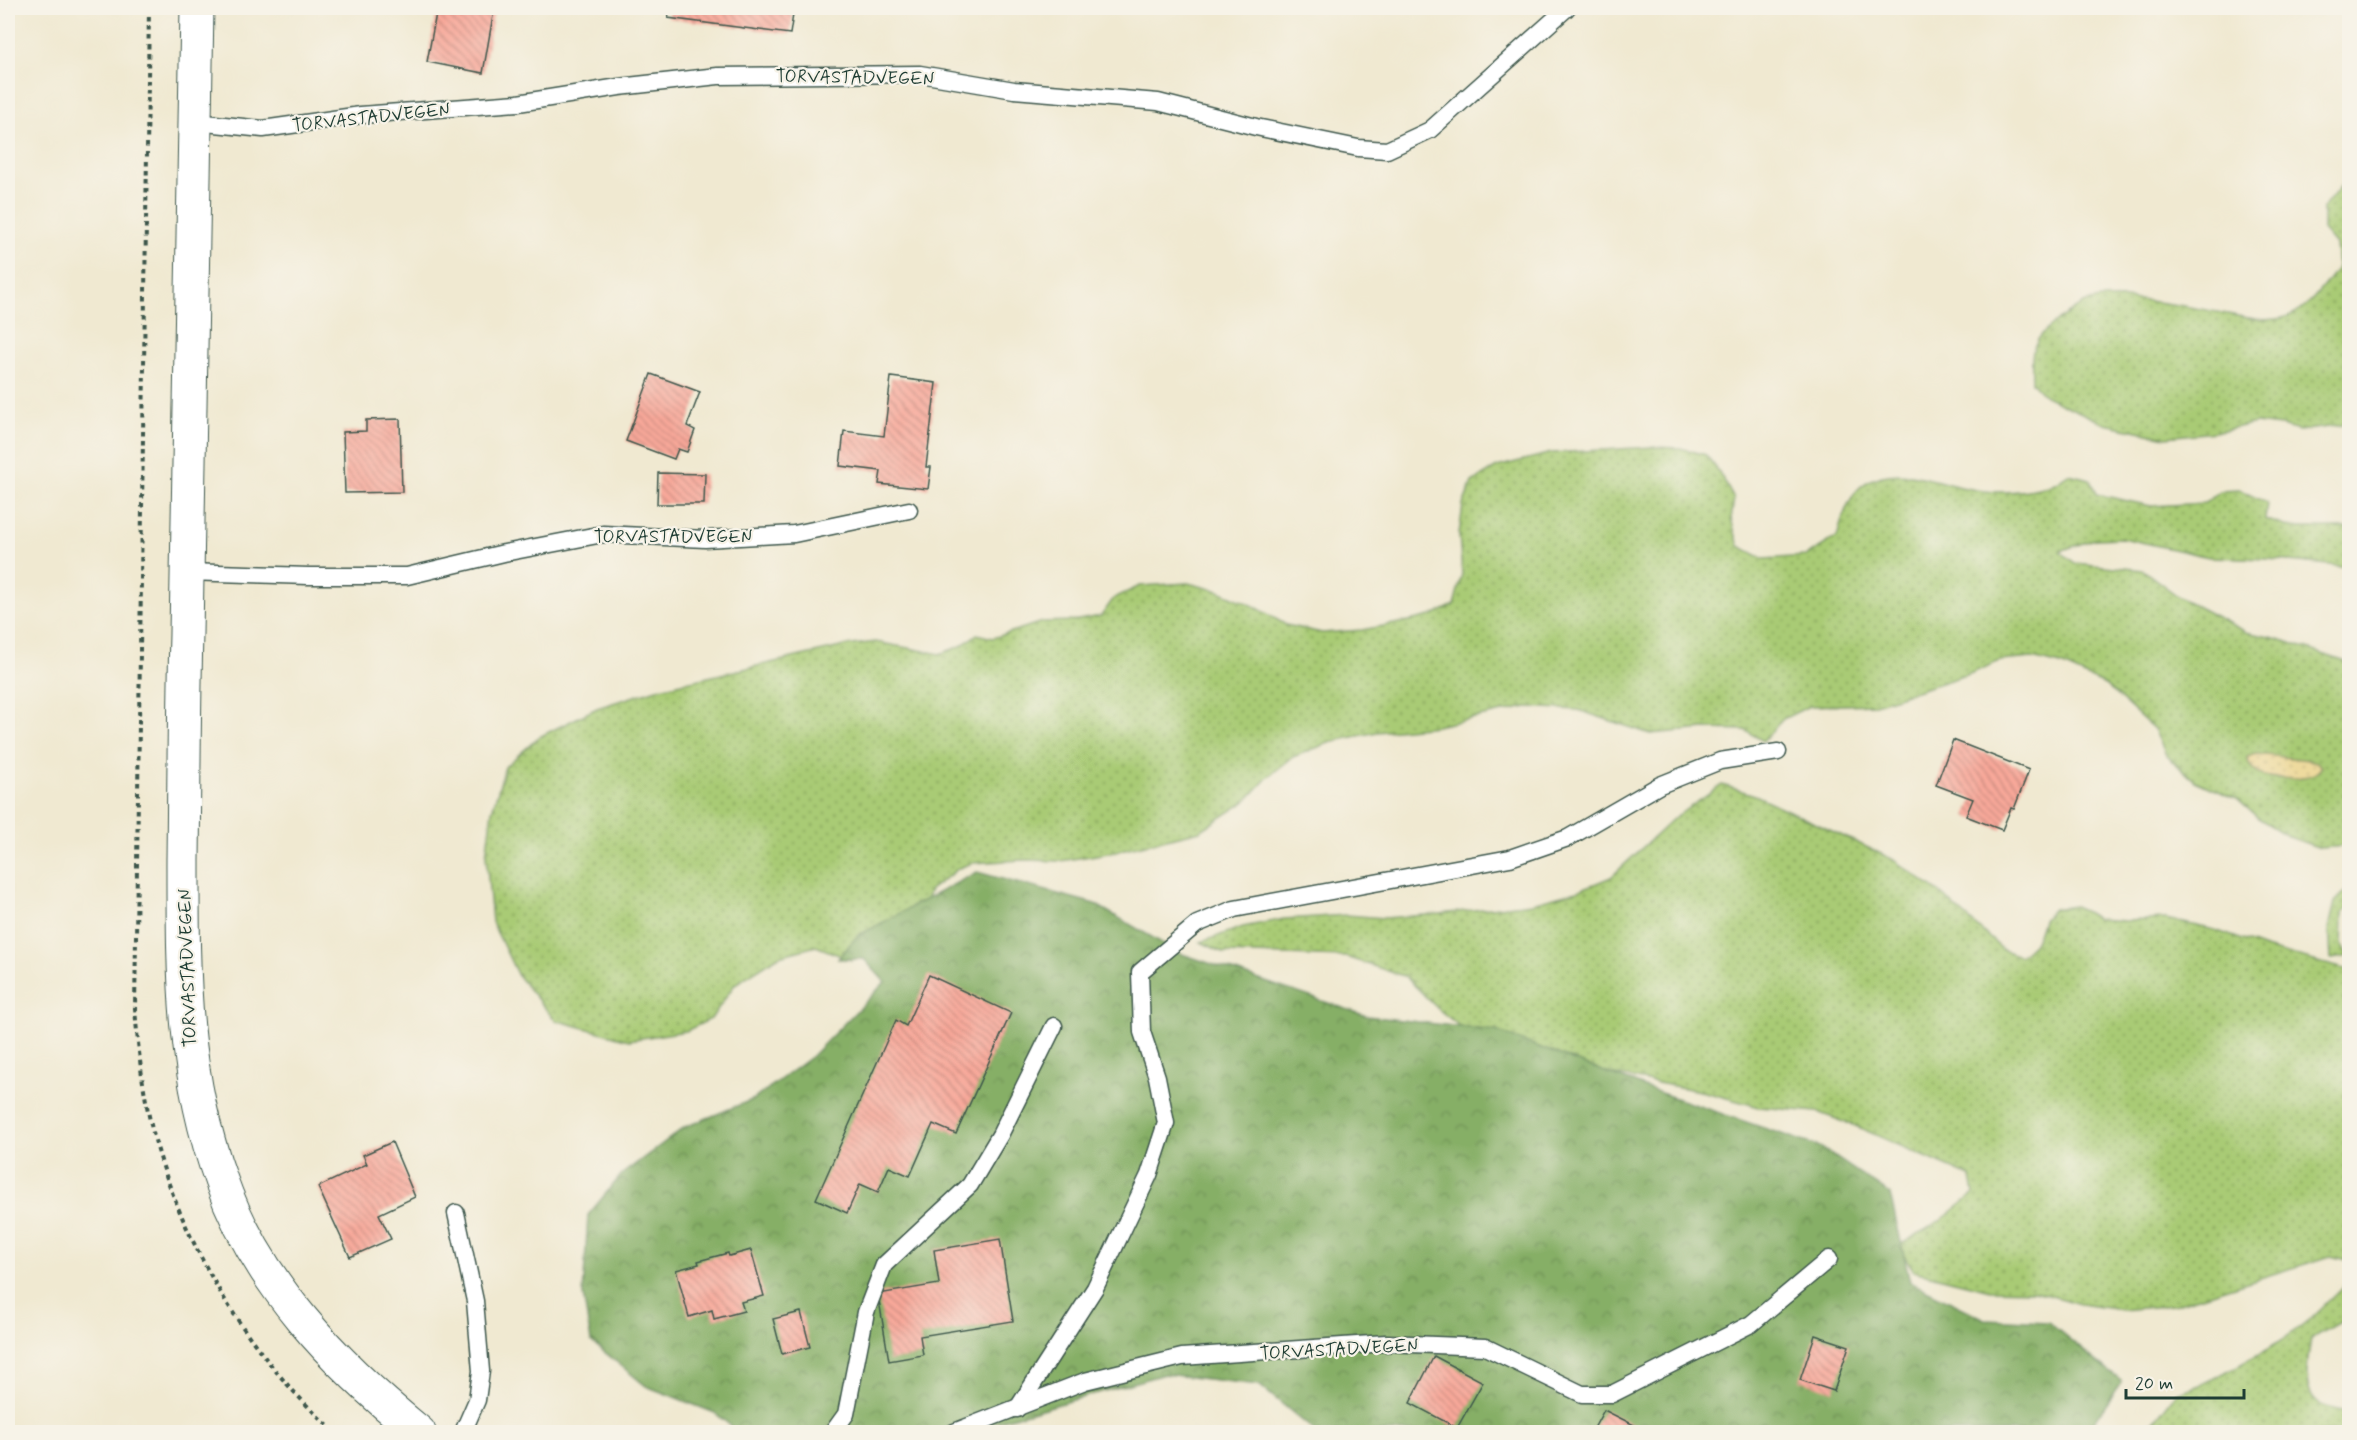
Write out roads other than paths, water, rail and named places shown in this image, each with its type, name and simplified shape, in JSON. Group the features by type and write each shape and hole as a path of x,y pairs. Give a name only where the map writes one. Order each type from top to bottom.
{"main road":[{"name":"TORVASTADVEGEN","path":"197,8 184,713 183,971 188,1046 207,1138 222,1184 242,1228 267,1273 296,1313 351,1373 419,1432"}],"lane":[{"name":"TORVASTADVEGEN","path":"196,122 263,129 361,115 518,103 619,87 718,76 920,74 1014,90 1158,102 1358,148 1388,150 1430,130 1567,8"},
{"name":"TORVASTADVEGEN","path":"187,572 407,576 504,553 603,534 705,539 794,534 909,510"},
{"path":"1017,1409 1095,1288 1149,1175 1166,1123 1157,1077 1142,1032 1140,972 1197,924 1234,909 1510,858 1568,838 1660,785 1720,761 1778,752"},
{"path":"833,1432 846,1414 866,1312 884,1265 970,1185 1000,1135 1053,1026"},
{"path":"456,1213 475,1300 481,1371 477,1400 463,1432"},
{"name":"TORVASTADVEGEN","path":"954,1432 1085,1381 1182,1357 1386,1343 1485,1347 1582,1394 1612,1394 1751,1324 1829,1259"}]}
